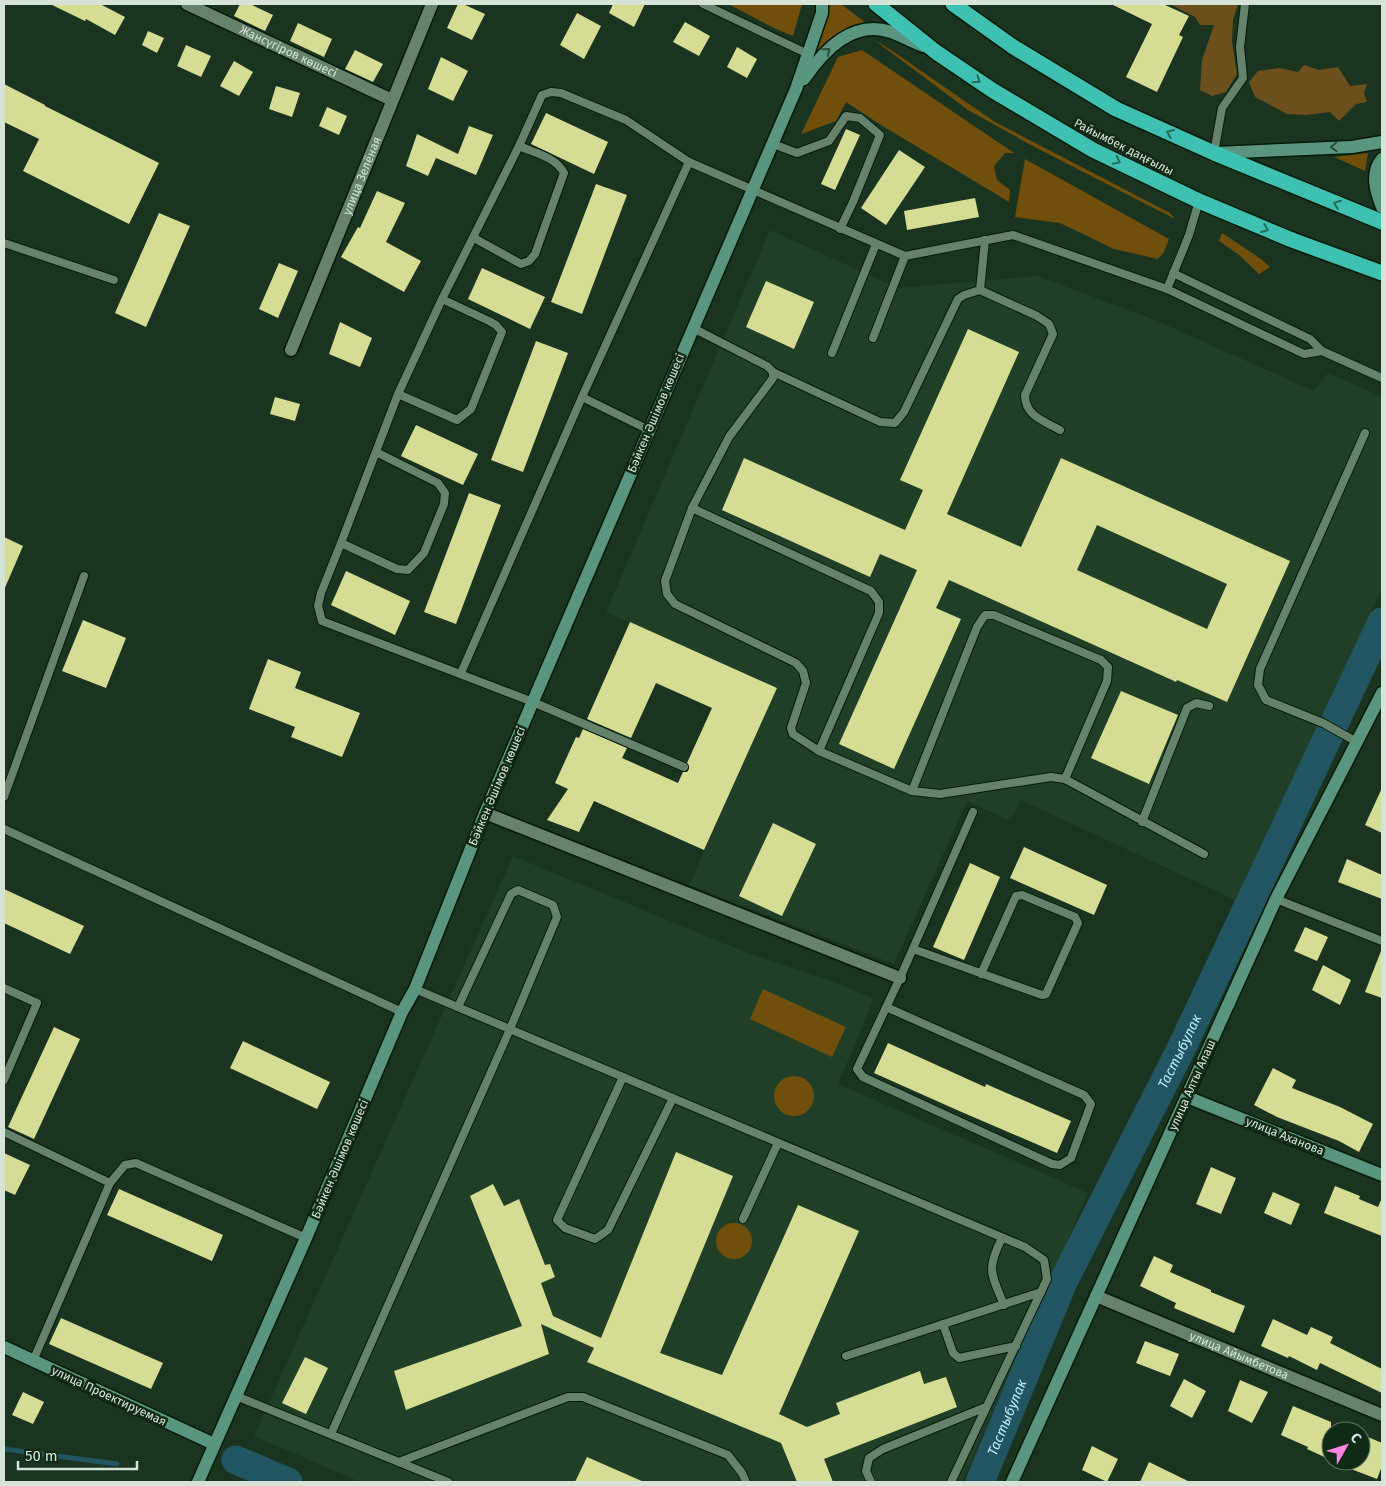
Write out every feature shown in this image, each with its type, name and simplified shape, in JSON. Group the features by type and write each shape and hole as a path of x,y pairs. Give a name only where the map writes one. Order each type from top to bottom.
{"highway":[{"name":"Райымбек даңғылы","path":"876,4 936,52 992,90 1093,150 1199,201 1292,240 1382,274"},
{"path":"953,4 1012,46 1116,109 1214,154 1382,222"}],"main road":[{"path":"796,89 822,13 822,4"},
{"path":"796,89 818,59 850,33 871,28 891,32 936,52"},
{"name":"Бәйкен Әшімов көшесі","path":"198,1482 306,1238 402,1012 415,989 485,813 796,89"},
{"path":"1214,154 1352,147 1382,142"},
{"path":"1382,159 1374,178 1377,196 1382,207"},
{"name":"улица Алты Алаш","path":"1012,1482 1276,898 1382,693"},
{"name":"улица Аханова","path":"1187,1097 1382,1175"},
{"name":"улица Проектируемая","path":"4,1347 214,1444"}],"street":[{"name":"Жансүгіров көшесі","path":"187,4 392,100"},
{"name":"улица Зелёная","path":"291,350 432,4"},
{"path":"485,813 900,978"},
{"name":"улица Айымбетова","path":"1096,1296 1382,1415"}],"lane":[{"path":"702,4 808,54"},
{"path":"1214,154 1222,108 1243,78 1240,47 1245,4"},
{"path":"684,768 461,673 322,621 318,606 321,593 398,394 442,299 474,238 542,96 551,92 561,93 626,120 689,162 905,256 1013,235 1167,289 1304,354 1322,351"},
{"path":"773,144 797,153 829,142 846,116 860,118 880,135 840,229"},
{"path":"474,238 521,264 529,261 536,254 564,174 560,166 553,160 519,146"},
{"path":"461,673 582,397 689,162"},
{"path":"1167,289 1199,201"},
{"path":"980,290 985,240"},
{"path":"4,243 114,280"},
{"path":"832,353 876,244"},
{"path":"873,338 905,256"},
{"path":"1173,273 1310,339 1322,351 1382,378"},
{"path":"692,328 767,366 773,372 880,422 895,423 904,412 958,299 980,290 1037,316 1049,324 1053,334 1025,395 1025,405 1030,413 1060,430"},
{"path":"398,394 458,420 471,409 502,332 489,321 442,299"},
{"path":"773,372 773,378 728,437 692,508 666,581 666,594 675,604 796,663 804,671 806,683 791,728 793,734 819,751 912,791 940,794 1050,777 1065,779 1204,854"},
{"path":"582,397 649,430"},
{"path":"1357,742 1323,723 1266,700 1258,685 1260,668 1365,434"},
{"path":"341,543 397,569 408,570 424,553 444,504 445,493 438,484 376,452"},
{"path":"692,508 871,591 879,602 879,613 819,751"},
{"path":"4,796 84,576"},
{"path":"912,791 977,627 985,616 994,615 1102,660 1108,667 1107,681 1065,779"},
{"path":"1142,822 1187,708 1196,704 1209,706"},
{"path":"886,1007 1084,1095 1091,1104 1071,1158 1060,1165 1052,1164 863,1077 857,1069 886,1007 900,978 973,812"},
{"path":"4,829 402,1012"},
{"path":"330,1434 510,1029 557,917 553,906 518,890 511,894 458,1007"},
{"path":"913,948 981,974 1042,996 1046,994 1078,923 1075,917 1022,894 1016,896 981,974"},
{"path":"1276,898 1382,940"},
{"path":"4,988 37,1003 4,1080"},
{"path":"415,989 1002,1238 1025,1248 1044,1260 1047,1279 951,1482"},
{"path":"623,1077 557,1220 565,1228 595,1239 608,1230 673,1098"},
{"path":"4,1132 110,1182"},
{"path":"743,1219 778,1143"},
{"path":"33,1361 110,1182 125,1165 136,1163 306,1238"},
{"path":"1002,1238 992,1257 991,1272 1004,1304"},
{"path":"846,1356 1041,1292"},
{"path":"943,1324 953,1353 959,1358 1016,1346"},
{"path":"236,1396 448,1482"},
{"path":"399,1462 568,1397 583,1397 728,1455 742,1473 746,1482"},
{"path":"871,1482 866,1471 869,1458 883,1449 986,1407"}],"shaded area":[{"path":"728,4 802,4 793,36"},
{"path":"830,4 841,4 866,23 846,31 809,65 820,41"},
{"path":"1170,4 1238,4 1233,20 1232,42 1237,74 1226,92 1212,96 1200,90 1202,60 1214,25 1200,25 1195,17"},
{"path":"873,39 995,122 1170,213 1175,219 1029,144 968,110"},
{"path":"862,50 1014,153 1005,153 994,166 997,180 1010,190 1009,202 846,102 836,121 801,134 838,57"},
{"path":"1304,65 1319,70 1338,67 1350,86 1367,84 1364,93 1367,102 1356,104 1339,121 1330,112 1306,115 1287,114 1255,97 1249,82 1258,71 1279,68 1298,72"},
{"path":"1368,153 1365,171 1334,157"},
{"path":"1025,159 1169,239 1164,252 1158,259 1114,249 1060,223 1015,217"},
{"path":"770,230 898,288 1038,276 1155,320 1314,391 1328,373 1382,397 1382,589 1235,900 1021,800 1010,821 967,801 894,964 689,885 777,688 606,612"},
{"path":"1222,233 1270,267 1259,274 1239,255 1219,241"},
{"path":"513,856 740,950 843,985 874,999 838,1084 1088,1193 962,1482 360,1482 254,1436"},
{"path":"763,989 846,1027 832,1057 750,1019"},
{"path":"790,1076 798,1076 805,1079 811,1085 814,1096 811,1107 805,1113 798,1116 790,1116 783,1113 777,1107 774,1100 774,1092 777,1085 783,1079"},
{"path":"734,1223 741,1224 747,1228 751,1234 751,1248 747,1254 741,1258 734,1259 727,1258 721,1254 717,1248 716,1241 717,1234 721,1228 727,1224"}],"building":[{"path":"50,4 100,4 125,17 115,35 86,19 85,21"},
{"path":"240,4 250,4 273,15 265,31 234,16"},
{"path":"458,4 463,4 485,14 472,40 447,28"},
{"path":"613,4 645,4 634,27 609,13"},
{"path":"1111,4 1163,4 1189,16 1179,35 1183,37 1157,92 1126,77 1152,24"},
{"path":"577,13 601,26 584,59 560,45"},
{"path":"685,22 710,36 699,56 673,42"},
{"path":"298,23 332,39 324,57 290,41"},
{"path":"148,31 164,38 157,53 142,45"},
{"path":"186,45 211,56 201,77 177,66"},
{"path":"737,47 757,59 747,78 727,67"},
{"path":"355,50 383,64 373,82 345,69"},
{"path":"441,57 468,71 453,101 428,89"},
{"path":"234,61 253,72 239,96 220,86"},
{"path":"4,84 159,163 129,224 23,171 39,139 4,122"},
{"path":"276,86 300,93 292,117 269,109"},
{"path":"327,107 347,116 339,135 319,126"},
{"path":"546,113 608,142 594,174 531,144"},
{"path":"469,126 493,135 476,175 436,158 428,176 406,166 417,134 458,154"},
{"path":"846,129 860,135 835,190 821,184"},
{"path":"899,150 925,167 886,225 861,208"},
{"path":"596,184 627,195 582,314 551,302"},
{"path":"377,191 405,203 386,242 421,261 404,292 341,257 358,227 360,228"},
{"path":"975,198 979,217 907,230 904,211"},
{"path":"159,213 190,226 146,327 115,313"},
{"path":"279,263 298,271 278,318 259,309"},
{"path":"482,268 545,297 530,329 468,299"},
{"path":"766,281 814,302 794,349 746,327"},
{"path":"340,322 372,338 360,367 329,354"},
{"path":"968,329 1019,352 947,514 1021,547 1061,458 1290,561 1227,702 1177,680 1176,682 949,580 936,608 961,619 894,769 839,744 917,570 880,554 870,577 722,510 744,458 905,530 923,490 900,480","holes":["1097,525 1227,584 1207,629 1077,570"]},
{"path":"536,341 568,353 523,472 491,460"},
{"path":"275,397 300,404 295,421 270,414"},
{"path":"416,425 478,454 463,485 401,456"},
{"path":"469,493 501,505 456,624 424,612"},
{"path":"4,537 23,546 4,590"},
{"path":"346,571 410,601 395,635 331,605"},
{"path":"83,620 126,638 106,688 62,671"},
{"path":"630,622 777,688 704,850 594,801 579,832 547,820 568,789 555,783 576,737 579,738 583,729 627,748 622,758 678,783 683,772 687,772 689,769 687,763 712,708 656,683 631,738 587,719"},
{"path":"268,659 301,672 295,688 360,713 342,757 291,737 295,727 249,709"},
{"path":"1121,691 1178,715 1149,784 1091,758"},
{"path":"1382,788 1382,833 1365,825"},
{"path":"773,823 816,844 782,916 739,896"},
{"path":"1024,847 1107,885 1094,915 1010,878"},
{"path":"1347,859 1382,875 1382,899 1338,882"},
{"path":"970,863 1000,877 964,960 933,947"},
{"path":"4,889 84,926 70,954 4,923"},
{"path":"1305,927 1328,937 1317,961 1294,951"},
{"path":"1382,951 1382,998 1365,992"},
{"path":"1323,965 1351,980 1340,1005 1312,990"},
{"path":"54,1027 80,1039 34,1139 8,1127"},
{"path":"243,1041 330,1082 317,1109 230,1068"},
{"path":"888,1043 985,1087 986,1084 1071,1121 1057,1153 874,1073"},
{"path":"1273,1068 1296,1080 1292,1088 1340,1107 1373,1124 1359,1152 1339,1141 1277,1117 1254,1105"},
{"path":"676,1152 733,1176 660,1353 722,1375 798,1205 859,1231 779,1414 807,1427 840,1414 836,1403 920,1371 924,1384 946,1377 957,1407 824,1459 833,1482 797,1482 781,1443 587,1362 594,1348 541,1324 549,1354 406,1410 394,1371 522,1326 470,1196 493,1184 504,1206 519,1199 545,1265 550,1264 555,1277 541,1283 553,1316 601,1338"},
{"path":"4,1153 30,1165 15,1195 4,1190"},
{"path":"1211,1167 1236,1178 1221,1214 1196,1204"},
{"path":"1335,1186 1360,1196 1359,1199 1378,1207 1382,1198 1382,1236 1324,1213"},
{"path":"119,1189 223,1235 212,1261 107,1215"},
{"path":"1273,1192 1300,1204 1291,1225 1264,1213"},
{"path":"1154,1256 1173,1265 1170,1272 1245,1306 1234,1333 1174,1308 1176,1303 1140,1286"},
{"path":"61,1318 163,1363 151,1389 49,1344"},
{"path":"1273,1319 1307,1335 1311,1327 1333,1337 1330,1343 1382,1369 1382,1393 1320,1363 1317,1370 1289,1356 1288,1358 1261,1346"},
{"path":"1145,1341 1179,1354 1170,1376 1136,1363"},
{"path":"305,1357 328,1368 306,1414 282,1403"},
{"path":"1184,1379 1206,1391 1192,1418 1170,1406"},
{"path":"1240,1380 1268,1392 1252,1423 1228,1411"},
{"path":"23,1392 44,1402 33,1424 12,1415"},
{"path":"1293,1406 1329,1421 1321,1421 1321,1455 1307,1449 1308,1447 1281,1435"},
{"path":"1371,1438 1382,1443 1382,1466 1377,1479 1356,1471 1371,1471"},
{"path":"1092,1446 1118,1459 1107,1482 1082,1470"},
{"path":"587,1457 644,1482 575,1482"},
{"path":"1149,1462 1190,1482 1140,1482"}],"waterway":[{"name":"Тастыбулак","path":"980,1482 1063,1282 1182,1047 1382,622"},
{"name":"Тастыбулак","path":"4,1449 117,1464"},
{"name":"Тастыбулак","path":"236,1460 288,1482"}]}
